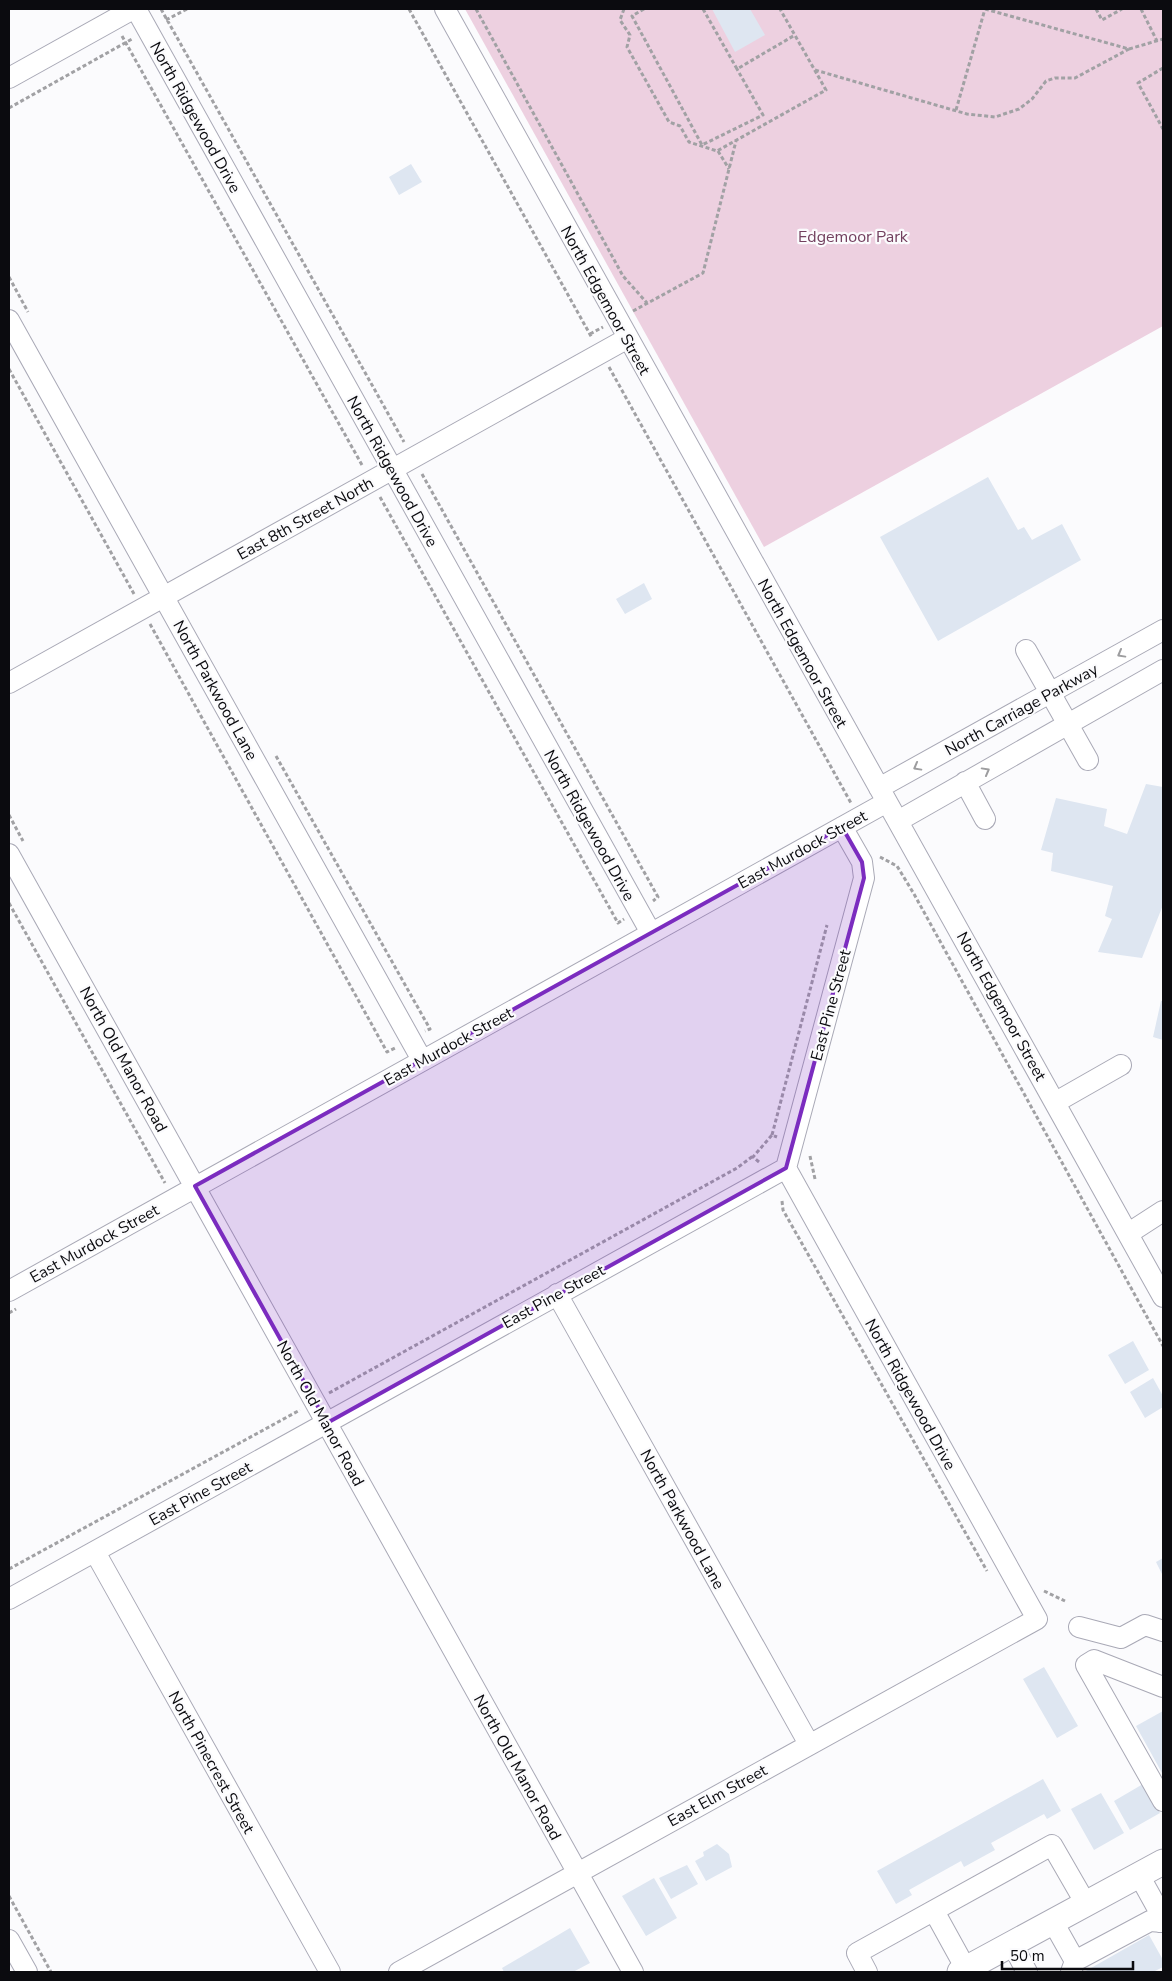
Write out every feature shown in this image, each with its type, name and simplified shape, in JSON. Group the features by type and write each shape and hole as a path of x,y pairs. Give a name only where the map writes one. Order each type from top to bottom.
{"main road":[{"path":"963,1971 1163,1862"}],"street":[{"name":"North Ridgewood Drive","path":"135,9 651,933"},
{"path":"9,78 135,9"},
{"name":"North Edgemoor Street","path":"445,9 1163,1297"},
{"name":"North Parkwood Lane","path":"9,320 422,1060"},
{"name":"East 8th Street North","path":"9,683 628,338"},
{"name":"North Carriage Parkway","path":"883,795 1050,693 1163,630"},
{"path":"1026,650 1088,760"},
{"path":"898,821 1163,670"},
{"path":"965,782 986,819"},
{"name":"East Murdock Street","path":"9,1291 851,822 883,795"},
{"name":"East Pine Street","path":"9,1599 786,1168 864,878 862,862 851,822"},
{"name":"North Old Manor Road","path":"9,854 632,1972"},
{"path":"1056,1102 1121,1065"},
{"name":"North Ridgewood Drive","path":"786,1168 1037,1618"},
{"path":"1129,1233 1163,1211"},
{"name":"North Parkwood Lane","path":"557,1294 809,1744"},
{"name":"North Pinecrest Street","path":"95,1552 330,1972"},
{"name":"East Elm Street","path":"398,1972 1037,1618"},
{"path":"1079,1627 1121,1638 1145,1626 1163,1632"},
{"path":"1112,1667 1121,1638"},
{"path":"1163,1688 1094,1660 1086,1664 1163,1801"},
{"path":"867,1972 857,1953 1052,1845 1086,1904"},
{"path":"1053,1922 1073,1967 1150,1921 1161,1922 1160,1913 1139,1875"},
{"path":"934,1911 963,1971"},
{"path":"9,1940 27,1972"},
{"path":"1012,1944 1028,1972"}],"path":[{"path":"9,108 187,9"},
{"path":"409,9 590,334 851,822"},
{"path":"476,9 623,276 647,304"},
{"path":"624,9 620,20 630,35 627,47 669,122 680,126 689,142 718,151 729,169"},
{"path":"644,9 632,16 702,145 763,115 703,9"},
{"path":"718,151 826,90 780,9"},
{"path":"956,110 985,9 1129,49"},
{"path":"1096,9 1102,20 1122,9"},
{"path":"1140,9 1156,42"},
{"path":"737,69 795,35"},
{"path":"814,70 987,117 1012,113 1032,99 1046,81 1055,78 1075,78 1129,49 1163,40"},
{"path":"1163,68 1138,83 1163,129"},
{"path":"590,334 703,273 736,141"},
{"path":"9,369 387,1052"},
{"path":"878,853 881,860 897,866 914,894 1163,1346"},
{"path":"9,903 174,1198"},
{"path":"772,1136 827,925"},
{"path":"9,1569 737,1168 757,1153"},
{"path":"9,1896 51,1972"}],"highlighted area":[{"path":"842,827 862,862 864,878 786,1168 327,1423 195,1186"}],"green space":[{"name":"Edgemoor Park","path":"465,9 1163,9 1163,326 764,547"}],"building":[{"path":"712,9 750,9 765,35 735,52"},
{"path":"411,164 422,182 399,195 389,177"},
{"path":"988,477 1018,530 1024,527 1032,540 1062,524 1081,560 938,641 880,537"},
{"path":"644,583 652,599 625,614 616,599"},
{"path":"1146,784 1163,787 1163,905 1142,958 1098,952 1112,919 1105,916 1113,886 1051,871 1053,853 1041,850 1056,798 1107,809 1104,826 1127,834"},
{"path":"1161,1001 1163,1001 1163,1040 1153,1037"},
{"path":"1133,1341 1149,1370 1125,1384 1108,1355"},
{"path":"1153,1378 1163,1396 1163,1407 1145,1418 1130,1392"},
{"path":"1163,1558 1163,1576 1156,1562"},
{"path":"1044,1667 1078,1726 1057,1738 1023,1679"},
{"path":"1163,1711 1163,1772 1162,1773 1136,1726"},
{"path":"1043,1779 1061,1811 1047,1819 1044,1814 991,1843 995,1850 964,1867 961,1861 909,1890 912,1895 896,1904 877,1871"},
{"path":"1143,1784 1160,1813 1130,1830 1114,1801"},
{"path":"1101,1793 1124,1833 1094,1850 1071,1809"},
{"path":"717,1844 729,1854 732,1867 706,1881 695,1861 704,1856 703,1852"},
{"path":"687,1865 698,1884 671,1899 659,1878"},
{"path":"654,1878 677,1918 646,1936 622,1896"},
{"path":"570,1928 590,1963 573,1972 504,1972 502,1968"},
{"path":"1149,1935 1163,1960 1163,1967 1153,1972 1084,1972"}]}
